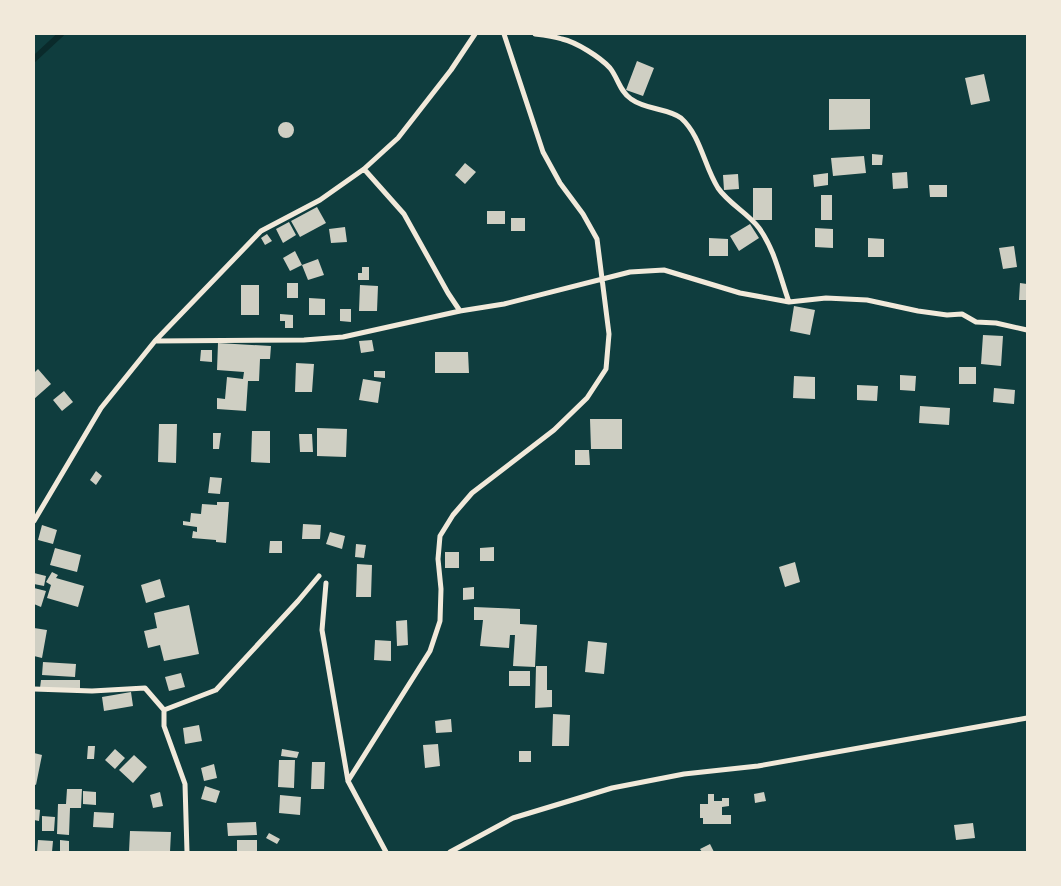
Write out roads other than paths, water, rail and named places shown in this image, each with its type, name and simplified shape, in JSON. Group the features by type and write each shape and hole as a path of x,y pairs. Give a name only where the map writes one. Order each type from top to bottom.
{"street":[{"path":"34,520 101,408 155,341 261,231 320,200 364,169 398,138 451,70 475,34"},
{"path":"348,781 430,650 440,620 441,589 438,559 440,536 453,515 472,492 554,430 587,398 606,369 609,334 597,239 583,214 560,183 543,152 504,34"},
{"path":"535,34 564,39 595,55 611,69 623,91 631,99 648,108 666,111 679,117 690,128 719,188 735,207 758,226 772,249 789,302"},
{"path":"364,169 404,214 448,294 460,311"},
{"path":"155,341 304,340 343,337 460,311 504,304 630,272 664,270 740,294 789,302 826,298 867,300 918,311 947,315 962,314 976,322 996,323 1027,330"},
{"path":"164,710 216,690 319,576"},
{"path":"326,583 322,630 348,781 386,852"},
{"path":"34,688 92,692 145,688 164,710 164,726 185,784 187,852"},
{"path":"450,852 513,818 612,788 684,774 758,766 1027,718"}],"waterway":[{"path":"34,59 61,34"}]}
